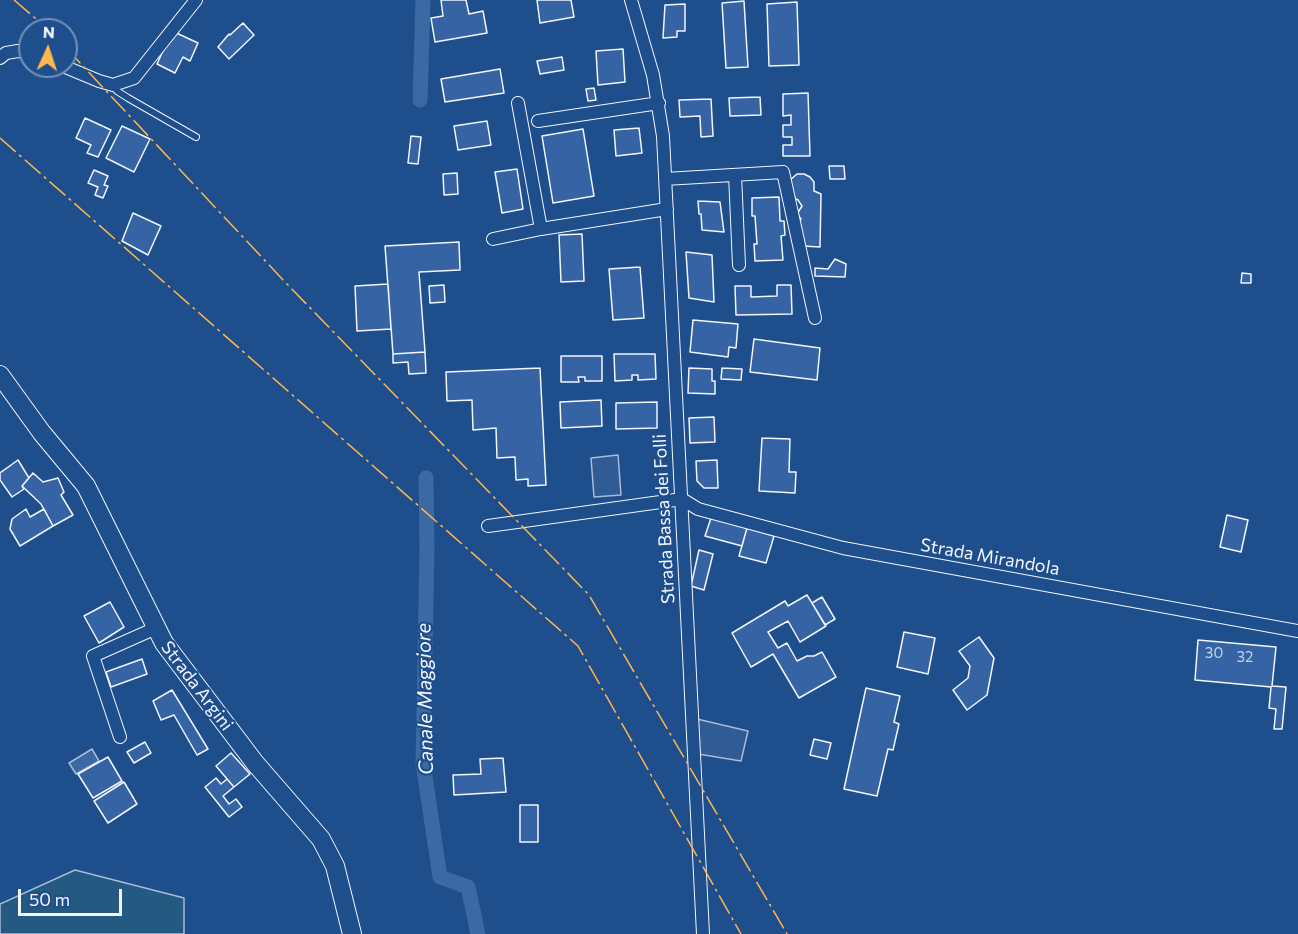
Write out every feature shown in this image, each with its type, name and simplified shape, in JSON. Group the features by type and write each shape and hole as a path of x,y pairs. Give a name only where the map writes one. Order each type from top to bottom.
{"main road":[{"name":"Strada Argini","path":"0,375 42,433 86,486 164,644 255,763 321,839 335,866 352,934"}],"street":[{"path":"78,72 113,85 134,78 196,0"},
{"name":"Strada Bassa dei Folli","path":"631,0 644,38 659,103 665,179 703,934"},
{"path":"0,58 6,53 18,51"},
{"path":"518,103 542,229"},
{"path":"538,122 659,103"},
{"path":"665,179 783,172 815,318"},
{"path":"735,175 739,265"},
{"path":"493,239 667,209"},
{"path":"488,526 682,499"},
{"name":"Strada Mirandola","path":"682,499 698,509 843,548 1298,631"},
{"path":"120,737 93,656 156,627"}],"lane":[{"path":"113,85 117,92 196,137"}],"shaded area":[{"path":"618,455 621,495 594,497 591,458"},
{"path":"697,719 748,731 741,761 698,754"},
{"path":"92,749 99,761 76,774 69,763"},
{"path":"75,870 184,898 184,934 0,934 0,904"}],"building":[{"path":"441,0 466,0 469,14 483,11 487,33 435,42 431,18 443,16"},
{"path":"537,0 571,0 574,17 540,23"},
{"path":"744,1 748,67 726,68 722,3"},
{"path":"797,2 799,65 769,66 767,4"},
{"path":"685,4 685,31 677,31 677,37 663,38 665,5"},
{"path":"243,23 254,35 229,59 218,47"},
{"path":"172,31 198,43 190,61 183,57 175,73 157,64"},
{"path":"623,49 625,82 598,85 596,51"},
{"path":"562,57 564,70 540,74 537,61"},
{"path":"500,69 504,93 445,102 441,79"},
{"path":"594,88 596,100 588,101 586,89"},
{"path":"808,93 810,156 783,156 783,145 792,145 792,137 783,137 783,125 791,125 791,115 783,116 783,94"},
{"path":"760,97 761,115 730,116 729,98"},
{"path":"711,99 713,136 701,137 700,116 680,117 679,100"},
{"path":"85,118 111,130 98,157 87,153 91,145 76,138"},
{"path":"487,121 491,145 458,150 454,126"},
{"path":"122,126 150,139 134,172 106,158"},
{"path":"639,128 642,153 616,156 614,130"},
{"path":"583,129 594,196 553,203 542,136"},
{"path":"411,136 421,137 418,164 408,163"},
{"path":"829,166 844,166 845,179 830,179"},
{"path":"517,169 523,209 502,213 495,172"},
{"path":"94,170 108,176 104,185 108,186 103,198 95,195 98,187 88,183"},
{"path":"457,173 458,194 444,195 443,174"},
{"path":"797,174 810,177 814,182 814,191 821,194 820,247 803,246 798,225 801,219 797,214 802,206 794,198 790,180"},
{"path":"779,197 780,221 784,221 785,235 781,236 783,260 755,261 754,244 757,244 755,216 752,216 752,198"},
{"path":"698,201 720,202 724,232 702,230"},
{"path":"133,213 161,226 148,255 122,241"},
{"path":"582,234 584,281 561,282 559,235"},
{"path":"459,242 460,270 419,272 425,352 393,354 385,246"},
{"path":"686,252 712,255 714,302 689,298"},
{"path":"835,259 846,264 845,277 815,276 815,268 828,269"},
{"path":"640,267 644,318 613,320 609,269"},
{"path":"1242,273 1251,274 1251,283 1241,283"},
{"path":"388,284 391,329 357,331 355,286"},
{"path":"444,285 445,302 430,303 429,286"},
{"path":"777,285 791,285 792,314 736,315 735,286 751,286 751,297 777,296"},
{"path":"693,320 738,324 736,348 729,347 728,357 690,352"},
{"path":"754,339 820,348 817,380 750,372"},
{"path":"425,352 426,373 409,374 408,362 393,363 393,354"},
{"path":"614,354 655,354 656,379 638,380 638,375 632,375 632,380 615,381"},
{"path":"561,356 602,356 602,381 585,381 585,377 578,377 579,382 561,382"},
{"path":"540,368 546,485 528,486 528,479 516,480 515,457 497,458 496,428 473,430 472,400 447,401 446,372"},
{"path":"689,368 712,369 715,394 688,393"},
{"path":"722,368 742,369 741,380 721,379"},
{"path":"601,400 602,426 561,428 560,402"},
{"path":"657,402 657,428 616,429 616,403"},
{"path":"714,417 715,442 690,443 689,418"},
{"path":"762,438 790,439 789,472 796,472 795,493 759,491"},
{"path":"18,460 29,478 22,486 24,489 12,497 0,480 0,473"},
{"path":"717,460 718,488 704,488 697,481 696,461"},
{"path":"33,473 43,482 58,478 64,492 61,495 73,515 53,526 41,504 22,486"},
{"path":"26,509 30,517 44,509 53,526 20,546 10,529 12,519"},
{"path":"1227,515 1248,520 1241,552 1220,547"},
{"path":"711,518 747,528 742,546 705,536"},
{"path":"747,528 774,536 766,563 739,556"},
{"path":"699,550 713,554 704,590 691,586"},
{"path":"807,595 826,626 800,642 788,621 768,632 778,648 787,643 797,661 822,652 836,677 799,698 773,654 751,667 732,633 785,601 788,606"},
{"path":"822,597 835,619 825,625 812,603"},
{"path":"110,602 124,627 99,643 84,616"},
{"path":"904,632 935,638 928,674 897,667"},
{"path":"979,637 994,658 987,695 967,710 953,690 968,678 970,666 959,651"},
{"path":"1198,640 1276,647 1272,686 1286,687 1282,729 1274,729 1276,709 1269,708 1271,687 1195,680"},
{"path":"142,659 147,674 111,687 106,672"},
{"path":"866,688 900,696 894,722 899,724 893,750 888,749 877,796 844,789"},
{"path":"172,690 208,749 197,755 174,715 161,720 153,701"},
{"path":"814,739 831,743 827,759 810,755"},
{"path":"145,742 151,753 134,763 127,752"},
{"path":"231,753 250,774 234,787 216,766"},
{"path":"108,757 122,781 93,798 78,774"},
{"path":"503,758 506,792 454,795 453,775 481,774 480,759"},
{"path":"216,778 221,784 227,779 234,787 223,796 229,804 236,799 242,807 229,817 205,787"},
{"path":"124,782 137,804 108,823 94,801"},
{"path":"520,805 538,805 538,842 520,842"}],"waterway":[{"path":"420,100 423,0"},
{"name":"Canale Maggiore","path":"426,478 423,763 440,877 468,887 478,934"}],"power":[{"path":"14,0 35,18"},
{"path":"78,61 285,282 589,595 787,934"},
{"path":"0,138 578,646 741,934"}]}
